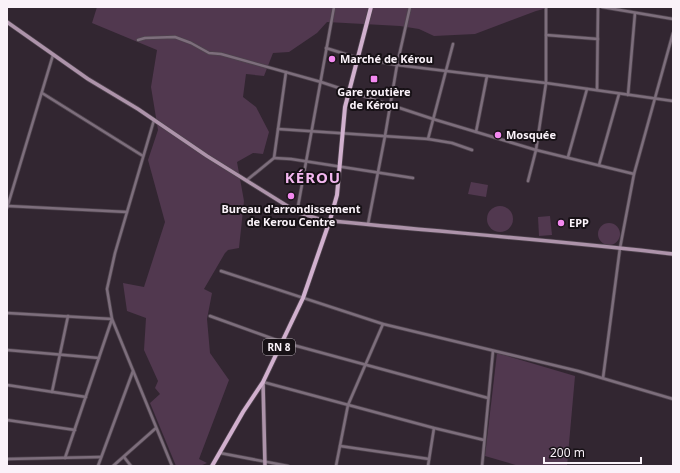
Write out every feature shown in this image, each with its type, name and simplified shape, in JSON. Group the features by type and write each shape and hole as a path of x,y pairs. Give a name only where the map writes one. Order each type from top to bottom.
{"main road":[{"name":"RN 8","path":"212,466 243,412 263,382 304,298 337,195 345,106 371,7"}],"street":[{"path":"297,212 334,7"},
{"path":"368,224 391,106 397,65 410,7"},
{"path":"528,181 536,150 546,83 546,7"},
{"path":"597,91 598,7"},
{"path":"602,7 673,19"},
{"path":"628,95 634,12"},
{"path":"7,22 88,79 297,212 316,218 330,220 673,254"},
{"path":"603,378 620,248 634,174 673,33"},
{"path":"546,35 598,39"},
{"path":"138,40 145,38 175,37 191,43 209,53 221,54 320,82 434,120 536,150 634,174"},
{"path":"428,139 453,44"},
{"path":"326,48 358,57 397,65 546,83 673,101"},
{"path":"53,55 7,207 127,212"},
{"path":"247,180 274,158 286,72"},
{"path":"476,132 487,76"},
{"path":"568,158 586,89"},
{"path":"42,93 143,156"},
{"path":"599,165 619,94"},
{"path":"154,120 115,253 107,289 112,319 172,466"},
{"path":"278,129 428,139 452,143 472,150"},
{"path":"274,158 306,161 413,178"},
{"path":"221,271 382,324 603,378 673,399"},
{"path":"7,313 112,319"},
{"path":"52,392 68,316"},
{"path":"210,316 282,342 488,398"},
{"path":"65,458 112,319"},
{"path":"336,466 348,405 382,324"},
{"path":"7,350 99,358"},
{"path":"482,466 493,351"},
{"path":"98,466 133,370"},
{"path":"265,464 263,382 484,440"},
{"path":"7,385 86,397"},
{"path":"7,420 75,430"},
{"path":"113,466 156,428"},
{"path":"428,466 434,428"},
{"path":"340,446 429,459"},
{"path":"220,453 265,464 288,466"},
{"path":"7,459 101,457"},
{"path":"124,457 131,466"}],"shaded area":[{"path":"97,7 551,7 536,11 475,34 434,36 419,29 400,26 327,22 317,33 289,52 273,53 264,76 246,74 243,97 256,107 269,132 263,154 253,153 237,162 244,201 239,248 228,250 225,253 204,289 212,293 207,319 210,353 229,380 199,459 207,463 200,466 176,466 150,403 160,394 155,388 158,381 144,350 146,318 127,311 123,283 144,287 165,222 148,160 158,130 151,87 157,50 92,23"},
{"path":"471,182 488,185 486,197 468,194"},
{"path":"500,206 509,210 513,219 509,228 500,232 491,228 487,219 491,210"},
{"path":"550,216 552,235 539,236 538,217"},
{"path":"609,223 617,226 620,234 617,242 609,245 601,242 598,234 601,226"},
{"path":"497,353 575,376 567,466 519,466 485,456"}],"place":[{"name":"Marché de Kérou","path":"332,59"},
{"name":"Gare routière de Kérou","path":"374,79"},
{"name":"Mosquée","path":"498,135"},
{"name":"Bureau d'arrondissement de Kerou Centre","path":"291,196"},
{"name":"EPP","path":"561,223"}],"district":[{"name":"KÉROU","path":"313,178"}]}
